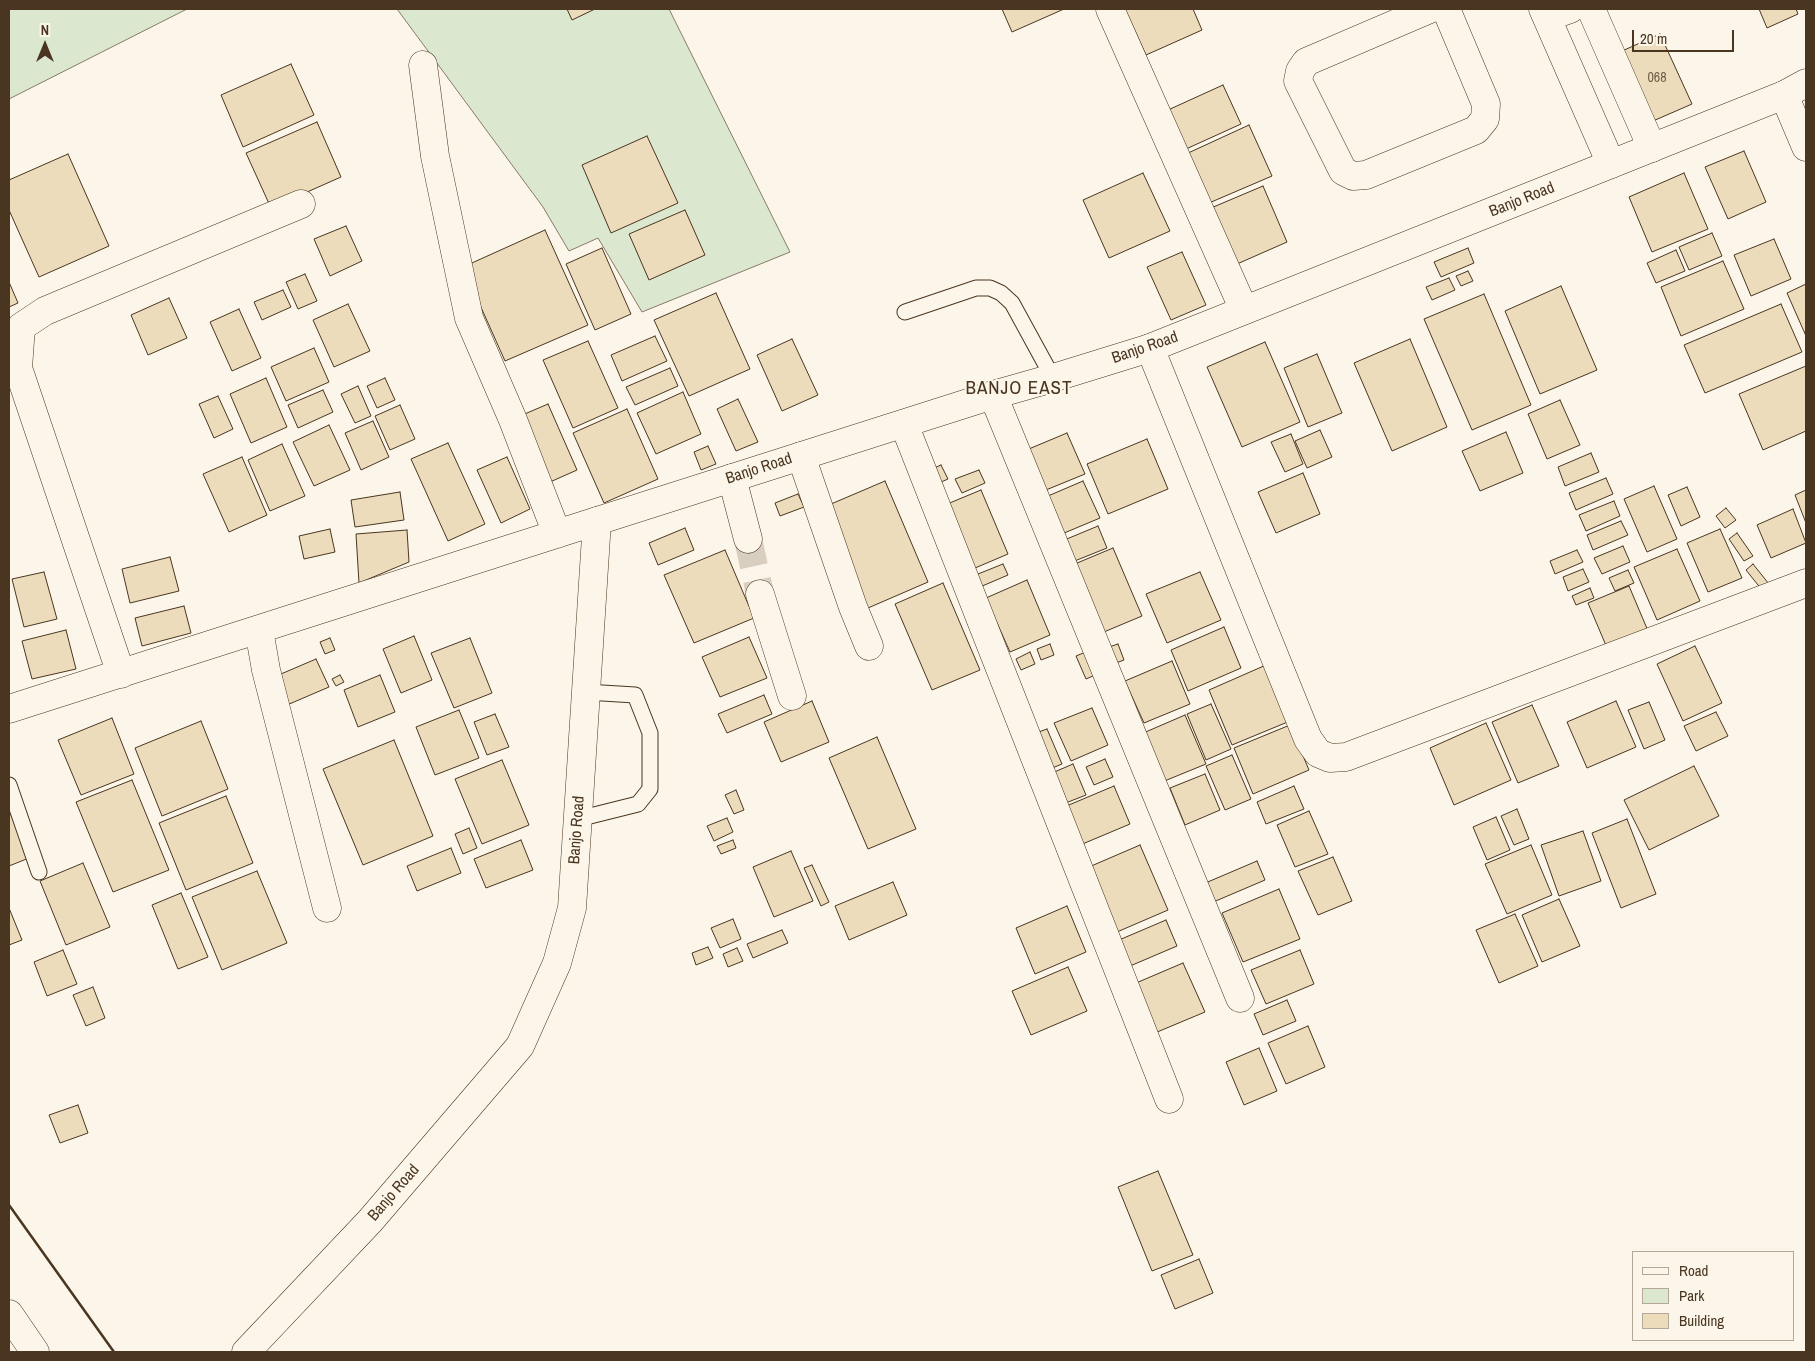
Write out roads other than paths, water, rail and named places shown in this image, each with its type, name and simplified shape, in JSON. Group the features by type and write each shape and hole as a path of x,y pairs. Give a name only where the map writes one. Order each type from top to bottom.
{"main road":[{"path":"1110,9 1244,310"},
{"path":"1430,9 1306,62 1300,71 1298,81 1342,170 1353,176 1366,175 1476,130 1485,119 1486,104 1446,9"},
{"path":"1591,9 1652,148"},
{"path":"1554,12 1611,164"},
{"path":"423,66 435,156 469,318 513,420 557,534"},
{"path":"1795,89 1806,147"},
{"name":"Banjo Road","path":"246,1352 370,1221 520,1046 557,964 572,908 597,521 993,395 1150,348 1795,89"},
{"path":"121,674 18,368 21,327 45,311 301,204"},
{"path":"1150,348 1308,739 1318,753 1330,758 1346,757 1806,583"},
{"path":"993,395 1240,998"},
{"path":"904,424 1169,1099"},
{"path":"800,456 869,646"},
{"path":"732,478 748,539"},
{"path":"9,709 597,521"},
{"path":"760,594 792,696"},
{"path":"259,630 266,670 327,908"},
{"path":"9,1314 35,1352"}],"lane":[{"path":"905,312 976,288 990,288 1001,292 1012,303 1053,378"},
{"path":"578,820 638,804 650,789 650,733 635,695 586,692"},
{"path":"9,785 39,872"}],"tunnel":[{"path":"748,539 760,594"}],"district":[{"name":"BANJO EAST","path":"1019,389"}]}
